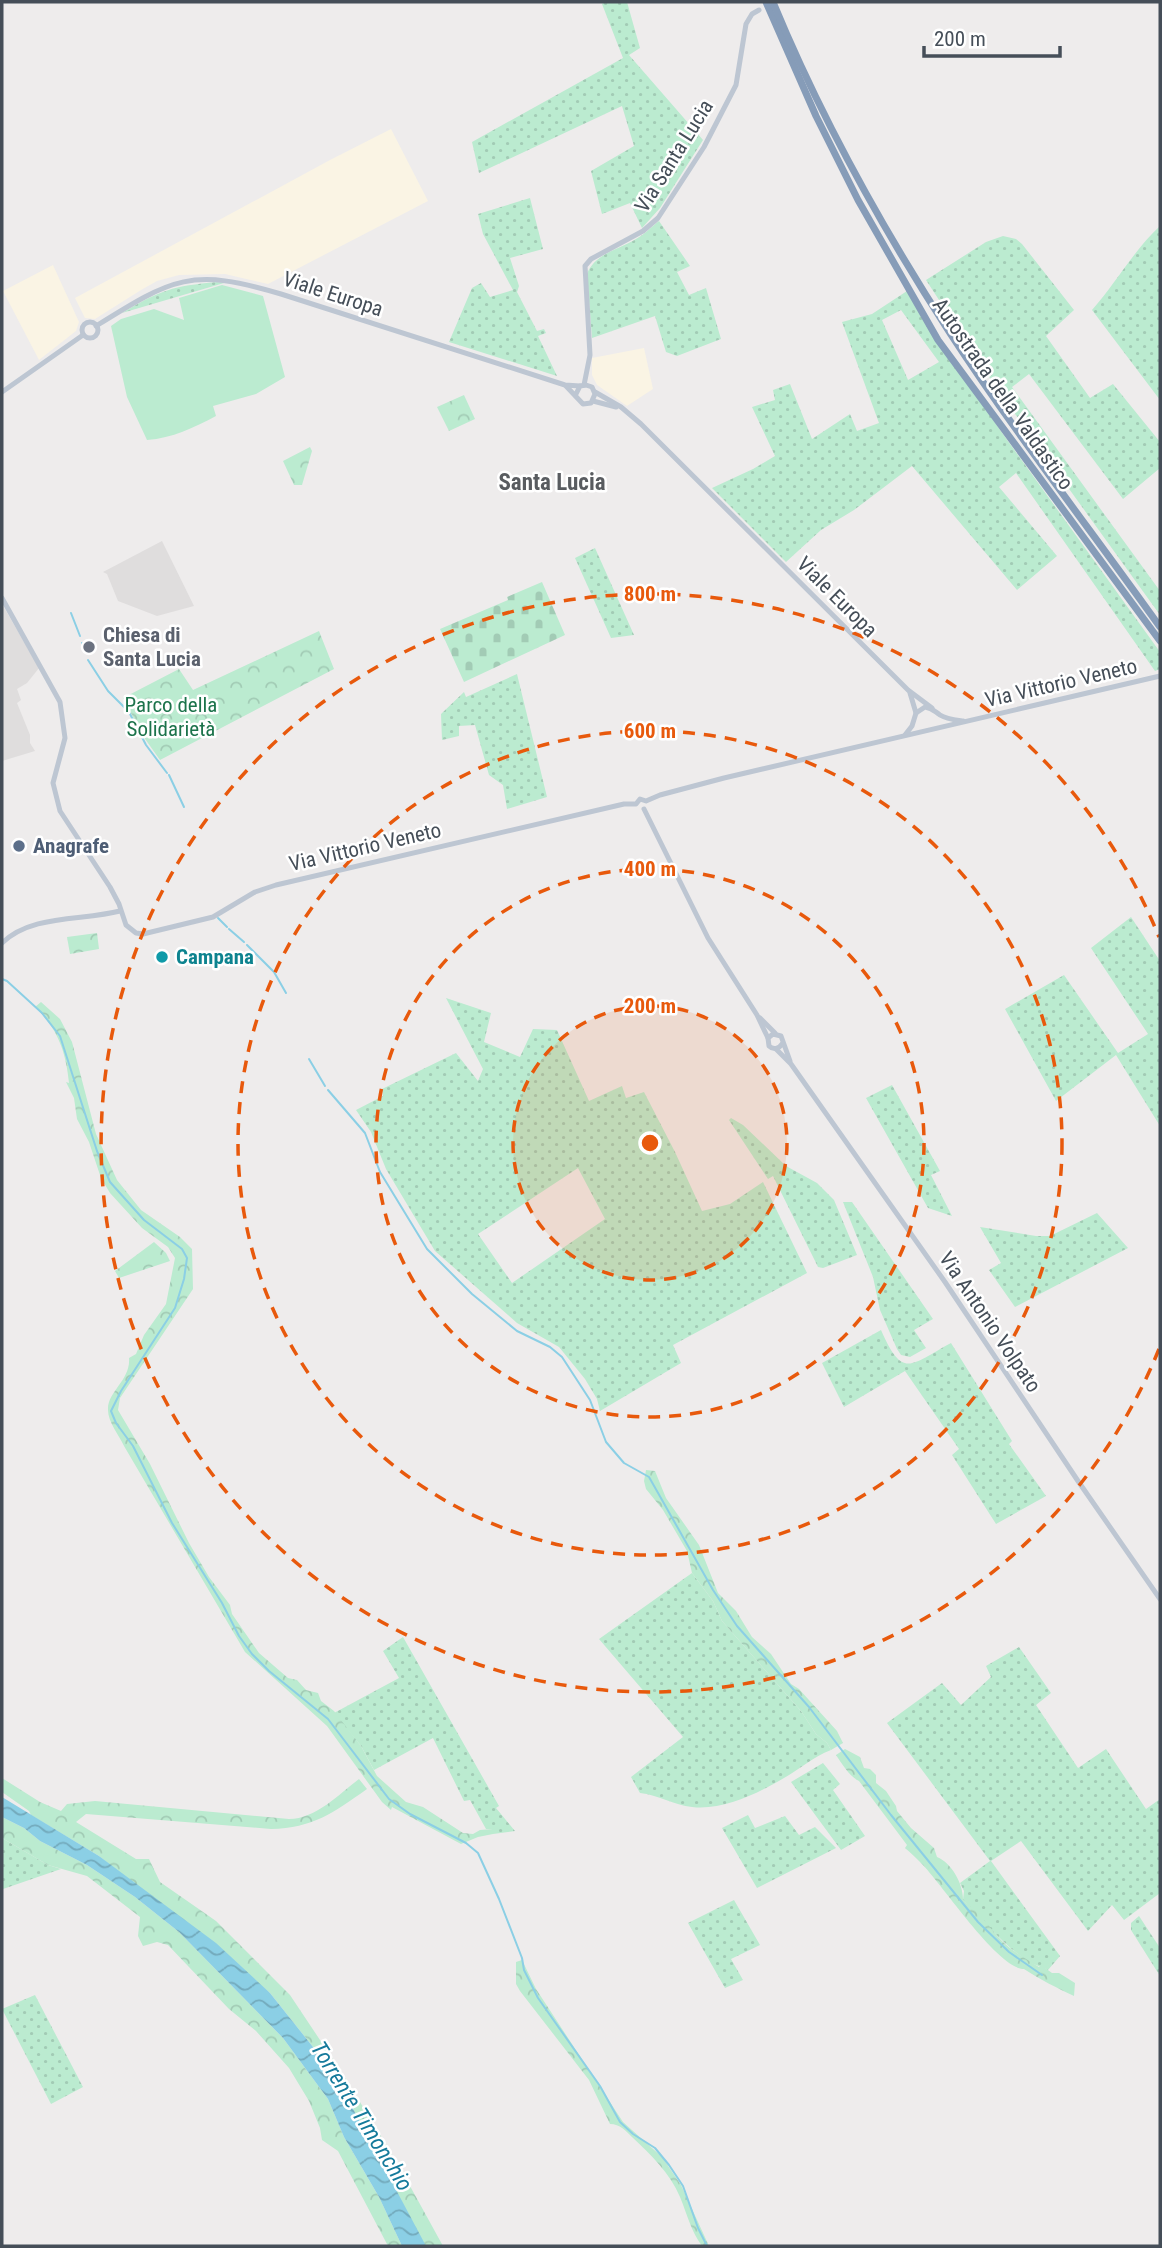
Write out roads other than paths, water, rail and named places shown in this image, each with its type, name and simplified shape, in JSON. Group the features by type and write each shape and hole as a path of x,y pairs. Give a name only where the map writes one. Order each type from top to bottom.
{"highway":[{"name":"Autostrada della Valdastico","path":"766,2 816,116 858,200 938,340 1160,641"},
{"name":"Autostrada della Valdastico","path":"772,2 840,145 933,306 971,364 1160,627"}],"street":[{"name":"Via Santa Lucia","path":"584,386 590,337 584,266 591,259 643,231 658,218 704,146 736,85 746,24 752,14 759,10"},
{"name":"Viale Europa","path":"96,326 141,298 170,284 188,280 221,279 281,294 565,385 584,386"},
{"path":"92,323 96,326 97,332 93,338 83,335 85,324 92,323"},
{"path":"2,392 83,335"},
{"name":"Viale Europa","path":"565,385 576,394"},
{"path":"584,386 595,392 593,401 583,404 578,401 576,394 584,386"},
{"name":"Viale Europa","path":"595,392 641,424 908,690 932,708"},
{"name":"Viale Europa","path":"593,401 622,409"},
{"name":"Via Vittorio Veneto","path":"2,598 58,697 65,738 53,785 60,811 110,887 126,925 136,933 143,934 213,917 255,892 276,885 560,818 624,804 636,804 640,799 646,801 674,791 1160,676"},
{"name":"Viale Europa","path":"908,690 915,716"},
{"path":"900,738 910,730 915,716 921,708 932,708 937,714 938,723 929,731 916,726 915,716"},
{"name":"Via Vittorio Veneto","path":"937,714 970,721"},
{"path":"646,801 645,809 708,937 757,1015 769,1046 776,1049 782,1044 782,1038 757,1015"},
{"path":"636,804 638,808 645,809"},
{"path":"2,943 20,930 34,925 120,911"},
{"path":"768,1038 775,1033"},
{"name":"Via Antonio Volpato","path":"782,1044 791,1064"},
{"name":"Via Antonio Volpato","path":"776,1049 791,1064 945,1282 1160,1599"}],"water":[{"path":"2,1797 99,1856 216,1943 270,1993 313,2047 351,2105 426,2246 402,2246 379,2197 344,2137 328,2099 283,2038 179,1932 135,1897 87,1865 40,1841 24,1828 2,1817"}],"waterway":[{"path":"71,613 80,636"},
{"path":"82,643 86,653"},
{"path":"88,660 108,691 129,712 146,745 167,773"},
{"path":"169,775 184,807"},
{"path":"218,918 227,927"},
{"path":"229,929 244,942"},
{"path":"247,945 274,972 286,993"},
{"path":"2,979 42,1013 60,1036 97,1151 110,1182 144,1220 182,1249 187,1258 175,1308 111,1411 116,1423 133,1446 172,1523 252,1654 328,1719 389,1799 410,1814 466,1843 478,1853 499,1899 524,1970 538,1998 600,2086 620,2122 655,2148 669,2165 683,2186 707,2246"},
{"path":"309,1059 325,1086"},
{"path":"328,1090 365,1133 380,1172 427,1249 472,1294 517,1331 550,1347 562,1357 590,1400 606,1442 624,1463 649,1477 713,1590 737,1626 809,1707 891,1815 978,1922 1009,1952 1042,1975"}],"place":[{"name":"Chiesa di Santa Lucia","path":"89,647"},
{"name":"Anagrafe","path":"19,846"},
{"name":"Campana","path":"162,957"}],"district":[{"name":"Santa Lucia","path":"552,482"}],"park label":[{"name":"Parco della Solidarietà","path":"171,717"}],"water label":[{"name":"Torrente Timonchio","path":"362,2116"}]}
